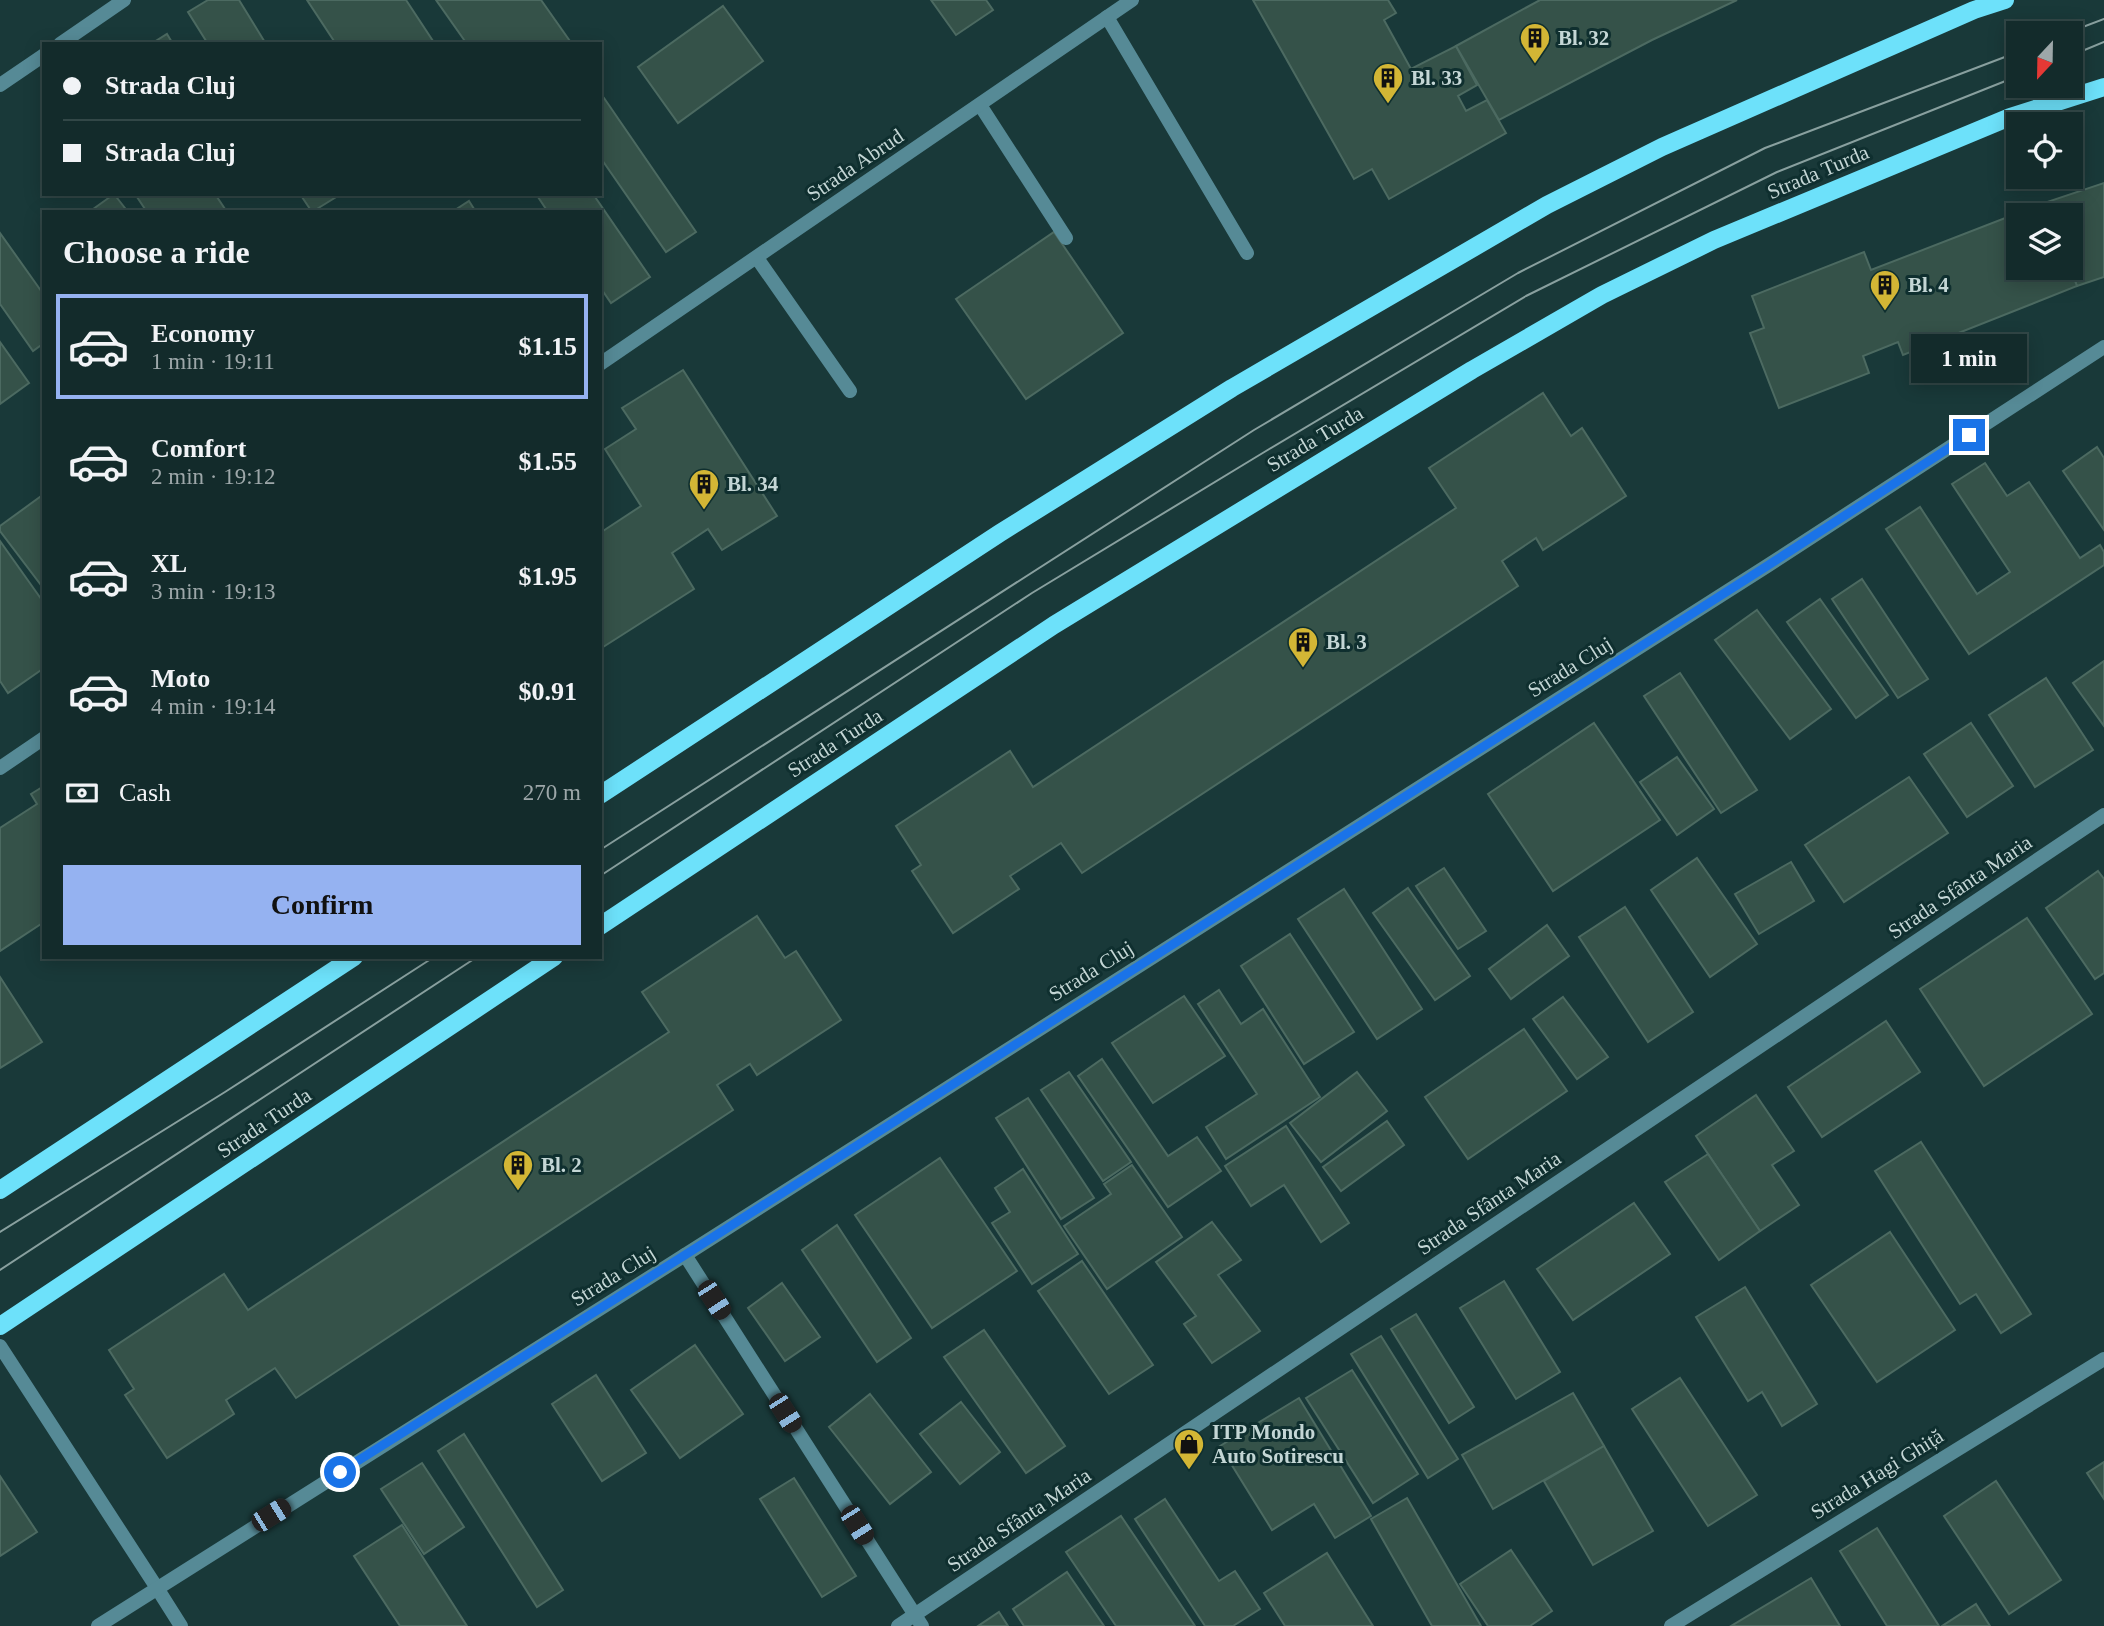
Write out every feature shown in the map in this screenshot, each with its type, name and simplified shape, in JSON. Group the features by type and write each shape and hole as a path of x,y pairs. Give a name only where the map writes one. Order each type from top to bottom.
{"main road":[{"path":"602,794 1000,533 1232,388 1547,205 1662,147 1974,10 2005,0"},
{"name":"Strada Turda","path":"602,925 1054,625 1437,391 1602,295 1714,240 2010,117 2104,87"},
{"path":"0,1189 351,959"},
{"name":"Strada Turda","path":"0,1326 551,959"}],"street":[{"path":"63,42 124,0"},
{"name":"Strada Abrud","path":"602,363 1132,0"},
{"path":"1107,17 1247,253"},
{"path":"0,85 42,56"},
{"path":"980,105 1066,238"},
{"path":"757,258 850,391"},
{"name":"Strada Cluj","path":"98,1626 1755,574 2104,347"},
{"path":"0,768 42,739"},
{"name":"Strada Sfânta Maria","path":"898,1626 918,1620 2104,816"},
{"path":"685,1255 918,1620"},
{"path":"0,1346 181,1626"},
{"name":"Strada Hagi Ghiță","path":"1671,1626 2104,1359"}],"building":[{"path":"208,0 239,0 265,42 207,42 188,12"},
{"path":"307,0 406,0 434,42 335,42"},
{"path":"436,0 541,0 571,42 466,42"},
{"path":"931,0 986,0 993,10 956,35"},
{"name":"Bl. 33","path":"1253,0 1388,0 1396,13 1384,20 1411,69 1456,46 1477,85 1458,96 1466,111 1487,100 1506,133 1389,199 1372,169 1354,179"},
{"name":"Bl. 32","path":"1540,0 1737,0 1652,40 1499,120 1456,46"},
{"path":"723,6 763,61 678,123 638,67"},
{"path":"167,34 172,42 154,42"},
{"path":"604,98 696,232 666,252 602,160"},
{"path":"2104,183 2104,277 2077,286 2075,280 2083,280 2083,203 2044,203"},
{"path":"111,196 116,196 126,210 92,210"},
{"path":"136,196 216,196 226,210 146,210"},
{"path":"301,196 338,196 315,210 311,210"},
{"path":"537,196 594,196 650,277 611,303 602,290 602,210 547,210"},
{"path":"469,201 475,210 455,210"},
{"name":"Bl. 4","path":"2006,218 2006,280 2075,280 2077,286 1903,355 1898,342 1863,356 1869,373 1779,408 1750,333 1764,328 1752,296 1864,252 1871,270"},
{"path":"1054,232 1123,333 1026,399 956,299"},
{"path":"0,233 42,292 42,344 33,351 0,304"},
{"path":"0,342 29,383 0,404"},
{"name":"Bl. 34","path":"683,370 777,516 722,550 708,529 672,553 694,589 602,648 602,532 641,506 605,449 636,429 622,408"},
{"name":"Bl. 3","path":"1543,393 1571,436 1582,428 1626,496 1543,550 1536,538 1502,561 1518,586 1082,873 1061,843 1010,876 1019,889 953,933 912,871 921,865 896,826 1010,751 1033,787 1456,508 1429,468"},
{"path":"2097,447 2104,458 2104,530 2063,471"},
{"path":"1985,463 2007,496 2029,482 2080,558 2100,545 2104,552 2104,565 1969,654 1886,529 1920,507 1977,594 2010,572 1952,484"},
{"path":"42,495 42,586 0,531 0,526"},
{"path":"0,541 42,600 42,669 8,693 0,681"},
{"path":"1862,579 1928,679 1898,698 1832,599"},
{"path":"1820,599 1888,695 1856,718 1787,622"},
{"path":"1757,610 1831,709 1790,739 1715,640"},
{"path":"2104,661 2104,726 2073,683"},
{"path":"1680,673 1757,790 1721,813 1644,696"},
{"path":"2046,678 2093,750 2035,787 1989,715"},
{"path":"1594,723 1660,820 1553,891 1488,794"},
{"path":"1971,723 2013,786 1967,817 1924,754"},
{"path":"1677,757 1714,809 1677,835 1640,782"},
{"path":"1909,777 1948,833 1844,902 1805,845"},
{"path":"42,787 42,923 0,951 0,828 37,804 31,794"},
{"path":"1697,858 1757,944 1710,977 1651,890"},
{"path":"1791,862 1814,901 1759,934 1735,894"},
{"path":"1444,868 1486,931 1458,949 1416,886"},
{"path":"2098,871 2104,879 2104,973 2095,979 2046,908"},
{"path":"1408,888 1470,976 1435,1000 1373,913"},
{"path":"1344,889 1422,1009 1377,1039 1298,919"},
{"path":"1625,907 1693,1012 1648,1042 1579,937"},
{"name":"Bl. 2","path":"757,916 785,958 796,951 841,1020 757,1075 750,1064 717,1085 733,1110 296,1398 275,1368 226,1400 234,1414 167,1458 125,1395 134,1389 109,1350 224,1274 248,1310 669,1032 642,992"},
{"path":"2027,918 2092,1014 1984,1086 1920,989"},
{"path":"1547,925 1569,956 1511,999 1489,969"},
{"path":"1290,934 1354,1032 1304,1064 1241,966"},
{"path":"0,977 42,1042 0,1068"},
{"path":"1219,990 1241,1024 1263,1009 1320,1097 1226,1159 1206,1127 1257,1094 1198,1004"},
{"path":"1184,996 1225,1056 1153,1103 1112,1043"},
{"path":"1563,997 1608,1057 1577,1079 1533,1019"},
{"path":"1886,1021 1920,1072 1822,1137 1788,1087"},
{"path":"1524,1029 1567,1091 1468,1159 1425,1097"},
{"path":"1102,1059 1168,1156 1197,1137 1221,1171 1168,1207 1078,1076"},
{"path":"1069,1072 1131,1162 1103,1181 1041,1090"},
{"path":"1357,1072 1387,1111 1321,1162 1290,1123"},
{"path":"1756,1095 1794,1151 1772,1165 1799,1205 1760,1231 1696,1136"},
{"path":"1028,1098 1094,1198 1061,1219 996,1118"},
{"path":"1387,1121 1404,1145 1341,1191 1323,1167"},
{"path":"1286,1126 1349,1223 1321,1242 1284,1185 1251,1206 1225,1166"},
{"path":"1921,1142 2031,1314 2001,1333 1976,1294 1960,1304 1875,1171"},
{"path":"1708,1154 1760,1231 1719,1260 1665,1182"},
{"path":"940,1158 1017,1271 932,1328 855,1215"},
{"path":"1132,1165 1182,1237 1107,1289 1064,1226 1111,1194 1104,1184"},
{"path":"1023,1169 1078,1254 1032,1284 992,1223 1010,1212 995,1188"},
{"path":"1634,1203 1670,1254 1573,1320 1537,1269"},
{"path":"1212,1222 1241,1260 1218,1275 1260,1331 1212,1363 1184,1324 1196,1316 1156,1262"},
{"path":"837,1225 911,1338 877,1362 802,1250"},
{"path":"1890,1232 1955,1330 1877,1382 1811,1285"},
{"path":"1082,1261 1153,1365 1109,1394 1038,1291"},
{"path":"1504,1281 1560,1372 1516,1399 1460,1308"},
{"path":"782,1283 820,1337 785,1361 748,1308"},
{"path":"1745,1287 1817,1404 1782,1426 1762,1392 1748,1401 1696,1317"},
{"path":"1416,1314 1474,1407 1449,1423 1391,1329"},
{"path":"984,1330 1065,1446 1026,1473 944,1357"},
{"path":"1381,1336 1458,1459 1428,1478 1351,1354"},
{"path":"695,1345 743,1414 680,1458 631,1390"},
{"path":"1352,1370 1418,1474 1373,1503 1306,1398"},
{"path":"596,1375 646,1453 602,1481 552,1404"},
{"path":"1680,1378 1757,1495 1708,1526 1632,1409"},
{"path":"1573,1393 1604,1446 1493,1509 1462,1455"},
{"path":"870,1394 931,1472 890,1504 829,1427"},
{"path":"1299,1398 1371,1516 1335,1538 1314,1504 1272,1530 1220,1446"},
{"path":"961,1402 1000,1452 960,1484 920,1434"},
{"path":"464,1434 563,1590 537,1607 438,1451"},
{"path":"1604,1446 1653,1531 1593,1565 1544,1481"},
{"path":"2104,1462 2104,1499 2087,1473"},
{"path":"422,1463 464,1527 424,1554 381,1489"},
{"path":"0,1476 37,1532 0,1556"},
{"path":"794,1478 856,1576 822,1597 760,1499"},
{"path":"1996,1481 2061,1580 2009,1614 1944,1516"},
{"path":"1407,1498 1481,1626 1432,1626 1371,1519"},
{"path":"1165,1499 1219,1581 1235,1571 1260,1609 1233,1626 1205,1626 1135,1519"},
{"path":"1121,1516 1195,1626 1116,1626 1066,1552"},
{"path":"402,1525 467,1626 400,1626 354,1556"},
{"path":"1877,1528 1939,1626 1887,1626 1840,1551"},
{"path":"1511,1550 1552,1611 1530,1626 1488,1626 1460,1584"},
{"path":"1327,1553 1373,1626 1285,1626 1264,1593"},
{"path":"1067,1572 1104,1626 1024,1626 1013,1609"},
{"path":"1811,1578 1840,1626 1731,1626"},
{"path":"1976,1604 1990,1626 1942,1626"},
{"path":"999,1612 1008,1626 978,1626"}],"tram line":[{"path":"2083,27 2104,19"},
{"path":"2083,51 2104,42"},
{"path":"602,849 1254,430 1518,273 1765,148 2006,57"},
{"path":"602,875 1032,593 1526,296 1777,172 2006,81"},
{"path":"0,1232 225,1092 431,959"},
{"path":"0,1270 474,959"}],"place":[{"name":"Bl. 32","path":"1535,65"},
{"name":"Bl. 33","path":"1388,105"},
{"name":"Bl. 4","path":"1885,312"},
{"name":"Bl. 34","path":"704,511"},
{"name":"Bl. 3","path":"1303,669"},
{"name":"Bl. 2","path":"518,1192"},
{"name":"ITP Mondo Auto Sotirescu","path":"1189,1471"}],"route":[{"path":"340,1472 685,1255 1969,435"}]}
